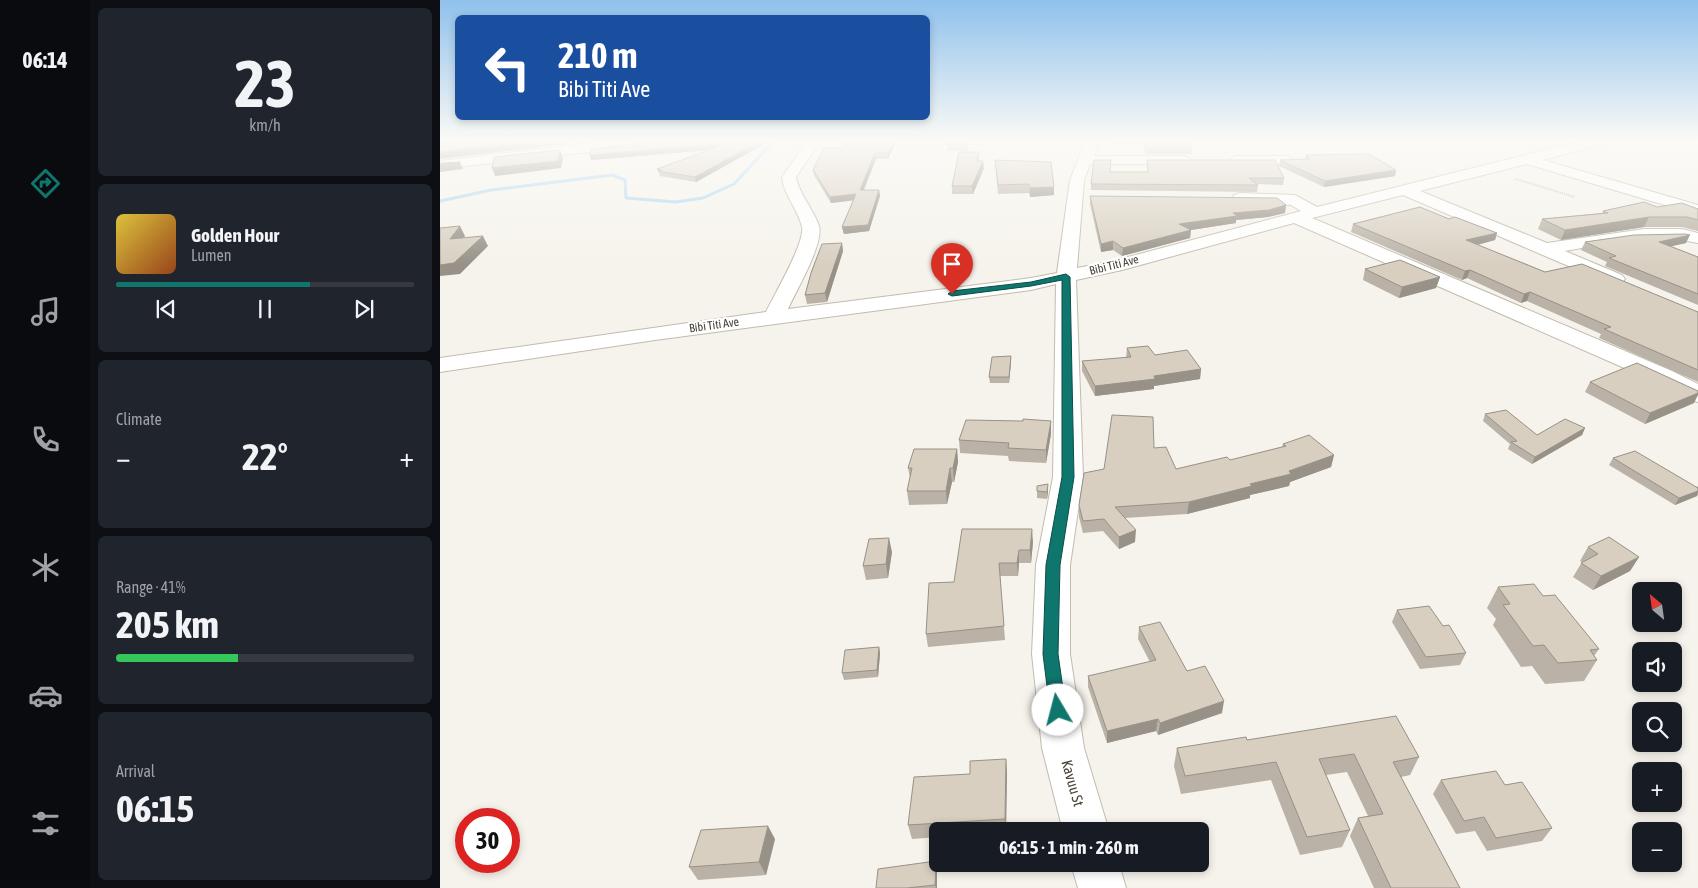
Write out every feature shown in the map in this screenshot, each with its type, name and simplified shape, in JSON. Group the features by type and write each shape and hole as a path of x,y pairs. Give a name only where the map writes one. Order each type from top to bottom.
{"street":[{"path":"774,317 809,244 811,228 798,197 790,187 789,181"},
{"name":"Kavuu St","path":"1077,181 1066,277 1068,477 1053,565 1051,654 1063,748 1084,822"},
{"name":"Bibi Titi Ave","path":"440,365 774,317 1031,284 1115,266 1295,217 1438,181"},
{"path":"1601,181 1698,210"},
{"path":"1405,190 1632,286"},
{"path":"1074,197 1093,197"},
{"path":"1227,198 1295,200 1315,212"},
{"path":"1295,217 1654,372 1698,394"},
{"path":"1546,249 1648,235 1678,234 1698,238"},
{"path":"1097,872 1102,888"}],"path":[{"path":"1525,181 1575,198"}],"building":[{"path":"820,181 863,181 860,190 879,190 868,225 842,227 856,194 830,197"},
{"path":"953,181 974,181 972,186 952,186"},
{"path":"998,181 1053,181 1054,187 1030,188 1029,184 998,185"},
{"path":"1091,181 1253,181 1258,185 1091,184"},
{"path":"1090,196 1277,198 1286,205 1269,210 1233,213 1237,216 1179,224 1191,230 1123,248 1113,241 1101,244"},
{"path":"1644,202 1657,207 1682,203 1698,209 1698,220 1687,217 1649,217 1565,230 1542,219 1608,213 1603,211"},
{"path":"1420,207 1449,219 1455,217 1497,233 1466,240 1545,272 1582,264 1698,312 1698,370 1604,329 1611,327 1530,292 1524,294 1470,270 1465,271 1353,224"},
{"path":"460,226 450,239 483,236 454,263 440,265 440,228"},
{"path":"1634,235 1690,235 1659,242 1698,257 1698,294 1609,258 1616,256 1585,242"},
{"path":"842,243 825,293 805,295 822,244"},
{"path":"1400,260 1440,277 1402,287 1365,269"},
{"path":"1148,346 1155,355 1187,350 1201,369 1154,376 1155,379 1095,386 1082,361 1131,357 1127,348"},
{"path":"1011,356 1009,377 989,377 992,357"},
{"path":"1637,363 1698,391 1698,393 1650,413 1590,382"},
{"path":"1506,410 1537,435 1565,419 1585,428 1535,457 1511,442 1517,441 1485,414"},
{"path":"1112,415 1153,417 1154,448 1166,447 1176,469 1227,457 1230,460 1286,446 1283,444 1309,435 1334,455 1289,471 1291,474 1189,502 1115,507 1136,530 1119,537 1104,519 1083,521 1079,505 1084,473 1104,469"},
{"path":"1023,419 1051,421 1046,450 1008,448 1009,443 959,440 966,420 1023,421"},
{"path":"914,449 957,449 953,468 950,468 946,491 907,491 912,468 908,468"},
{"path":"1635,451 1698,488 1698,491 1679,498 1613,458"},
{"path":"1048,484 1047,492 1037,491 1037,486"},
{"path":"962,529 1032,529 1030,550 1019,550 1017,563 999,563 1004,626 926,634 929,583 954,582"},
{"path":"1609,537 1639,557 1601,576 1581,563 1598,554 1588,547"},
{"path":"889,538 886,564 863,566 869,539"},
{"path":"1534,584 1543,596 1555,595 1599,649 1590,650 1597,660 1558,663 1544,645 1533,646 1503,605 1510,604 1498,587"},
{"path":"1429,606 1443,626 1449,625 1466,653 1426,657 1397,610"},
{"path":"1160,622 1187,671 1205,666 1224,701 1160,723 1158,719 1107,731 1088,676 1156,660 1139,627"},
{"path":"879,647 877,670 842,673 845,650"},
{"path":"1396,716 1419,757 1393,762 1460,888 1391,888 1358,818 1383,814 1354,754 1319,759 1350,830 1307,837 1276,762 1185,776 1177,748 1246,737 1247,740"},
{"path":"1006,759 1005,819 929,822 929,824 908,825 914,777 970,774 970,761"},
{"path":"1496,771 1505,785 1522,782 1552,828 1496,838 1484,817 1464,821 1441,780"},
{"path":"768,826 759,862 689,867 701,830"},
{"path":"929,862 929,872 936,872 935,885 907,888 876,888 878,869"}],"waterway":[{"path":"440,201 491,190 560,181"},
{"path":"625,181 626,198 676,202 703,198 736,181"}],"route":[{"path":"952,294 1031,284 1066,277 1068,477 1053,565 1051,654 1058,710"}]}
